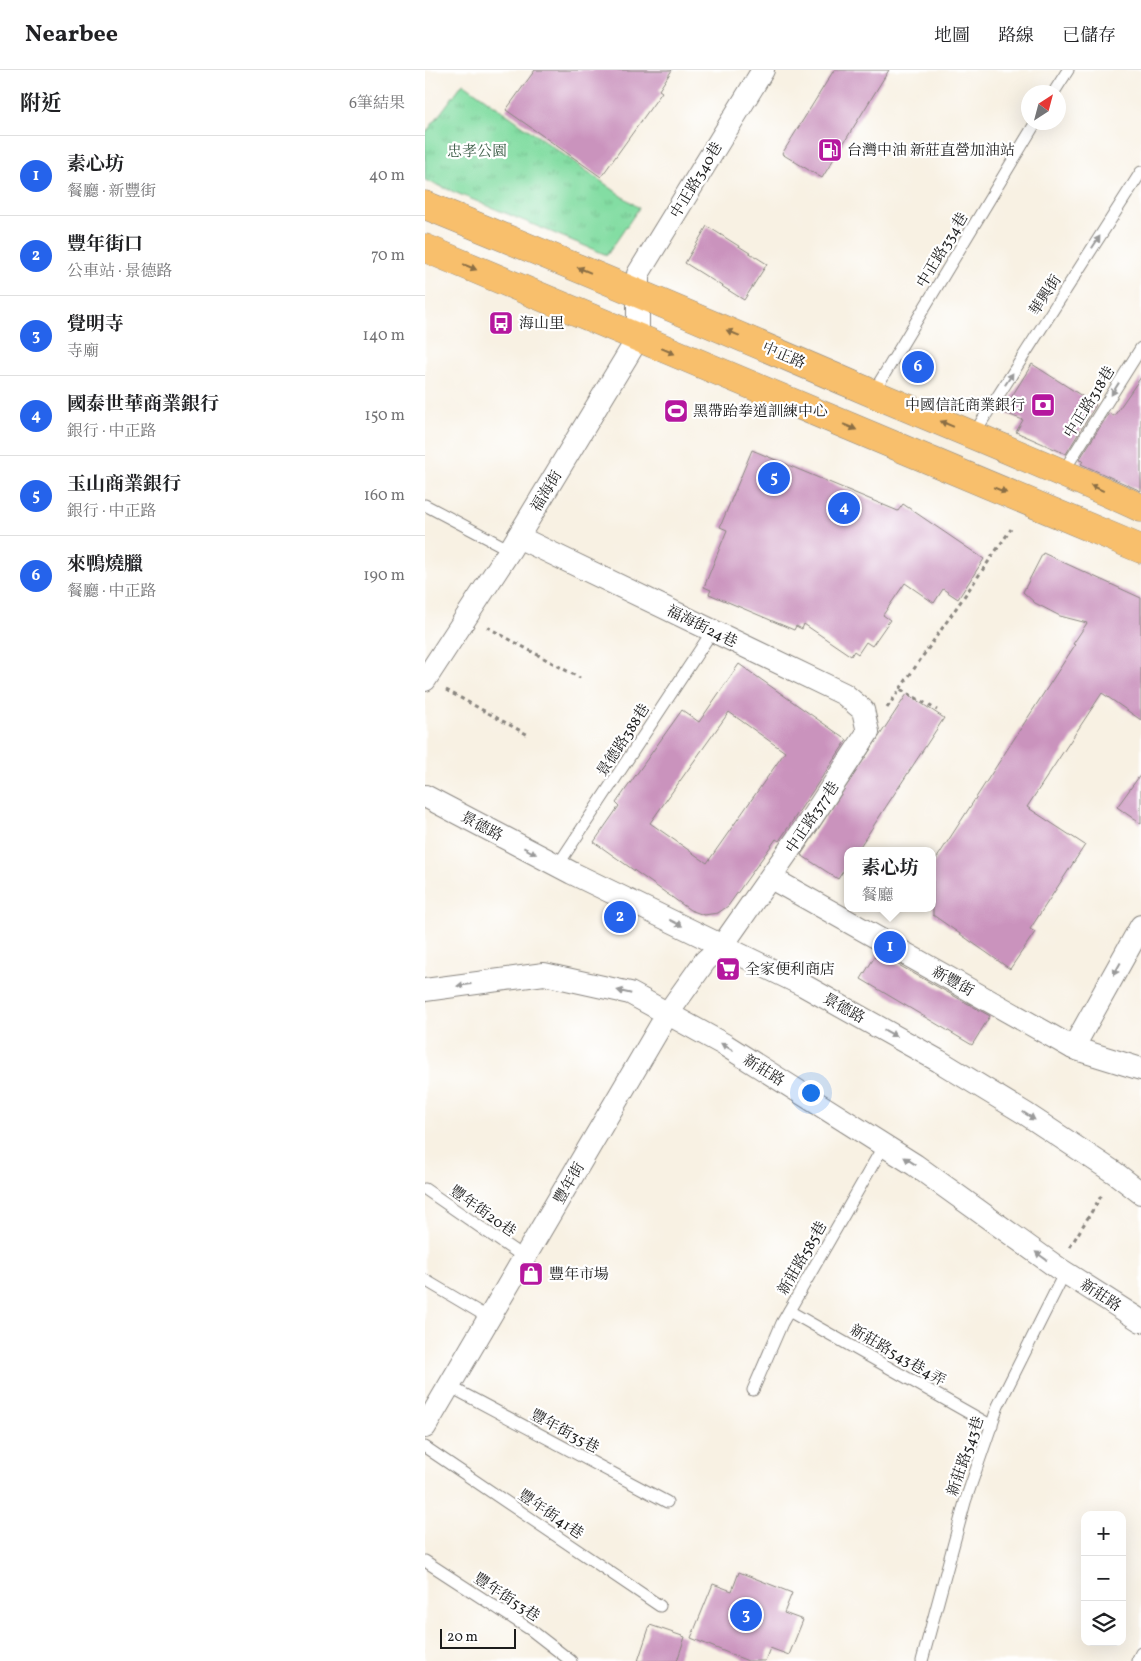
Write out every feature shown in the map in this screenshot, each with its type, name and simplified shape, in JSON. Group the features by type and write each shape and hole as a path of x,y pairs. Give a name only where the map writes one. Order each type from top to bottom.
{"main road":[{"name":"中正路","path":"425,205 1063,472 1141,508"},
{"path":"425,248 1141,549"}],"street":[{"name":"中正路340巷","path":"638,293 638,274 763,70"},
{"path":"638,293 638,338"},
{"name":"福海街","path":"425,680 514,544 638,338"},
{"name":"福海街24巷","path":"514,544 713,630 844,694 863,710 868,732"},
{"name":"中正路377巷","path":"723,946 771,878 868,732"},
{"name":"景德路","path":"425,796 558,865 803,985 939,1061 1026,1114 1115,1173 1141,1193"},
{"name":"新豐街","path":"771,878 1073,1048 1141,1069"},
{"path":"1073,1048 1141,926"},
{"name":"豐年街","path":"425,1427 668,1013 705,961 723,946"},
{"name":"新莊路","path":"425,990 544,974 630,993 725,1045 884,1145 1062,1270 1141,1321"}],"lane":[{"path":"1058,85 1068,70"},
{"name":"中正路334巷","path":"873,393 1031,130"},
{"name":"華興街","path":"973,435 1141,172"},
{"name":"中正路318巷","path":"1063,472 1141,348"},
{"path":"425,505 514,544"},
{"name":"景德路388巷","path":"558,865 713,630"},
{"name":"新莊路585巷","path":"753,1390 789,1311 884,1145"},
{"name":"豐年街20巷","path":"425,1189 525,1258"},
{"name":"新莊路543巷","path":"922,1661 965,1502 998,1406 1062,1270"},
{"path":"425,1280 489,1318"},
{"name":"新莊路543巷4弄","path":"789,1311 991,1426"},
{"name":"豐年街35巷","path":"449,1386 667,1502"},
{"name":"豐年街41巷","path":"425,1447 660,1606"},
{"name":"豐年街53巷","path":"425,1561 531,1630 571,1661"},
{"path":"1137,1661 1141,1653"}],"path":[{"path":"868,732 1011,530"},
{"path":"467,616 580,678"},
{"path":"425,680 530,736"},
{"path":"900,689 937,710"},
{"path":"1062,1270 1115,1173"}],"green space":[{"name":"忠孝公園","path":"463,83 639,208 607,255 425,180 425,134"}],"building":[{"path":"535,70 672,70 659,90 662,92 601,177 506,110"},
{"path":"834,70 889,70 822,178 782,154"},
{"path":"707,226 767,264 744,300 685,263"},
{"path":"1032,364 1096,405 1066,454 1016,432 1023,420 1002,412"},
{"path":"1141,377 1141,491 1081,464 1083,461 1079,460 1109,413 1114,416"},
{"path":"752,450 898,511 903,504 984,559 958,599 943,589 934,603 905,583 883,615 890,620 872,646 866,642 858,654 854,651 851,656 804,624 802,629 796,626 794,630 709,594 711,590 704,587 727,530 720,527"},
{"path":"1043,553 1141,598 1141,720 1102,693 1027,807 1085,845 1030,929 1035,932 1010,969 933,915 933,912 936,912 936,859 1075,645 1073,644 1087,623 1060,616 1035,603 1023,592"},
{"path":"739,664 847,740 779,841 776,839 728,906 718,913 704,915 690,910 594,842 619,806 616,803 682,710 699,722","holes":["729,712 785,752 707,863 650,823"]},
{"path":"907,694 944,718 860,847 844,847 844,870 838,879 801,855"},
{"path":"1141,774 1141,824 1117,807"},
{"path":"877,953 990,1016 972,1045 861,979"},
{"path":"739,1572 792,1593 784,1613 803,1620 789,1655 770,1648 765,1661 748,1661 691,1638 713,1584 732,1591"},
{"path":"650,1625 685,1637 677,1661 638,1661"}],"place":[{"name":"台灣中油 新莊直營加油站","path":"830,150"},
{"name":"海山里","path":"501,323"},
{"name":"來鴨燒臘","path":"918,367"},
{"name":"中國信託商業銀行","path":"1043,405"},
{"name":"黑帶跆拳道訓練中心","path":"676,411"},
{"name":"玉山商業銀行","path":"774,478"},
{"name":"國泰世華商業銀行","path":"844,508"},
{"name":"豐年街口","path":"620,917"},
{"name":"素心坊","path":"890,947"},
{"name":"全家便利商店","path":"728,969"},
{"name":"豐年市場","path":"531,1274"},
{"name":"覺明寺","path":"746,1615"}]}
